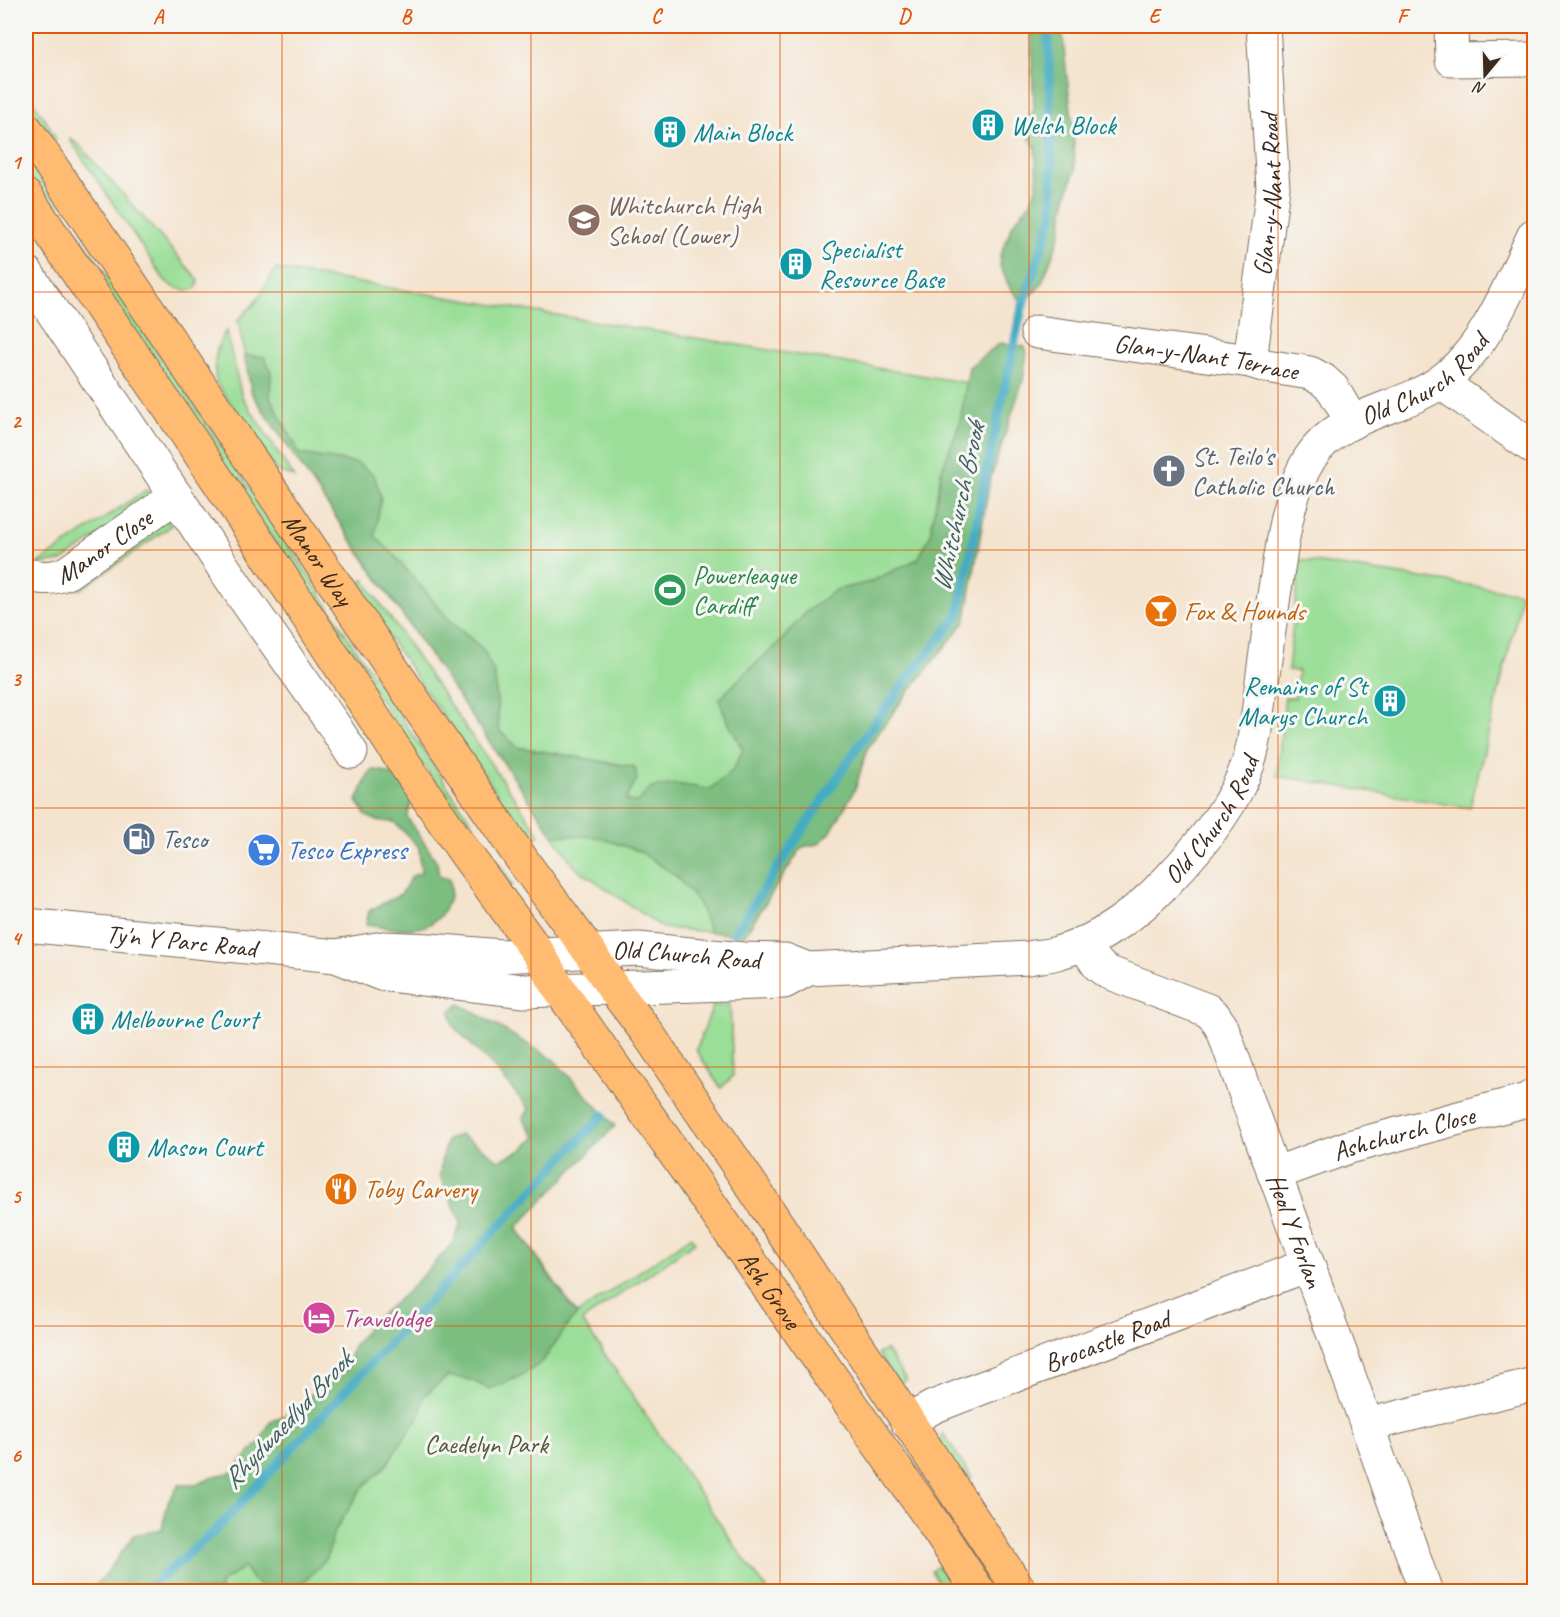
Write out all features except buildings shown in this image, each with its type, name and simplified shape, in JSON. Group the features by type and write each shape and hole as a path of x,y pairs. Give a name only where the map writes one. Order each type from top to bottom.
{"highway":[{"name":"Manor Way","path":"26,129 525,864 564,953 586,989"},
{"name":"Manor Way","path":"26,196 464,850 564,953 586,989"},
{"name":"Ash Grove","path":"586,989 646,1032 756,1192 1021,1592"},
{"name":"Ash Grove","path":"586,989 912,1493 979,1592"}],"street":[{"name":"Glan-y-Nant Road","path":"1250,361 1273,188 1263,26"},
{"path":"1451,26 1452,60 1534,59"},
{"name":"Old Church Road","path":"586,989 784,981 808,969 1029,958 1054,954 1083,944 1132,913 1157,892 1192,856 1236,790 1248,765 1254,744 1282,538 1291,501 1300,477 1312,456 1334,432 1425,391 1457,368 1478,344 1534,236"},
{"path":"26,272 242,595 351,752"},
{"name":"Glan-y-Nant Terrace","path":"1037,332 1250,361 1310,373 1333,389 1352,422"},
{"path":"1440,382 1534,448"},
{"name":"Manor Close","path":"26,575 48,579 68,572 176,496"},
{"name":"Ty'n Y Parc Road","path":"26,926 336,956 383,948 501,956 564,953"},
{"name":"Heol Y Forlan","path":"1083,944 1098,966 1107,972 1207,1010 1215,1017 1223,1030 1426,1592"},
{"name":"Old Church Road","path":"564,953 638,949 785,960 808,969"},
{"name":"Ty'n Y Parc Road","path":"336,956 381,974 524,990 586,989"},
{"name":"Ashchurch Close","path":"1275,1174 1349,1147 1527,1100 1534,1095"},
{"name":"Brocastle Road","path":"907,1422 933,1407 1308,1265"},
{"path":"1367,1425 1534,1384"}],"green space":[{"path":"1032,26 1062,26 1073,125 1075,170 1066,198 1060,236 1041,285 1029,297 1019,299 1010,288 1000,266 1000,256 1013,224 1030,203 1037,186 1035,146 1027,135 1027,120 1034,110"},
{"path":"26,91 56,139 52,142 26,103"},
{"path":"69,138 79,145 198,279 198,285 195,288 182,290 172,286 164,279"},
{"path":"26,156 294,553 512,886 506,887 26,171"},
{"name":"Powerleague Cardiff","path":"276,269 993,387 950,610 725,933 663,928 575,867 252,394 238,320 255,303"},
{"path":"226,331 242,397 294,477 275,470 216,382 216,355 219,343"},
{"path":"1000,343 1025,347 1027,353 1023,380 990,480 964,623 906,695 867,749 856,787 830,833 818,844 802,847 744,936 710,932 698,902 676,876 639,851 597,837 553,835 252,394 244,355 264,357 271,372 270,397 300,454 357,463 374,475 381,497 375,536 452,623 483,649 495,675 499,730 517,747 635,767 637,779 626,800 637,803 651,788 676,784 710,789 732,771 743,750 719,700 782,640 807,611 836,590 870,582 918,559 930,536 941,472 960,422 969,367"},
{"path":"146,490 152,498 62,561 37,564"},
{"path":"165,518 171,526 81,589 56,589"},
{"path":"1300,560 1521,593 1470,808 1277,776 1285,697 1295,698 1298,671 1288,670"},
{"path":"364,580 540,835 530,841 376,619 358,583"},
{"path":"373,770 383,771 398,778 410,795 411,805 407,817 437,862 439,876 449,879 450,892 446,906 431,923 422,927 400,929 366,925 369,911 401,894 412,876 421,873 419,847 394,822 378,821 366,816 357,801 368,775"},
{"path":"460,1004 553,1059 615,1126 516,1228 577,1315 543,1360 518,1377 489,1389 471,1380 448,1376 424,1396 420,1414 386,1466 362,1488 333,1534 327,1558 305,1581 269,1591 253,1580 244,1567 220,1584 220,1591 88,1591 103,1578 134,1535 162,1529 168,1502 179,1485 196,1485 218,1475 231,1473 260,1442 270,1422 300,1405 325,1380 339,1379 346,1369 353,1347 372,1322 406,1293 453,1243 461,1223 440,1175 447,1140 460,1135 499,1160 520,1151 536,1137 523,1119 529,1109 500,1074 453,1026 450,1011"},
{"path":"730,1004 733,1076 721,1088 696,1050 713,1006"},
{"name":"Caedelyn Park","path":"501,1205 577,1314 692,1236 695,1242 582,1321 768,1591 124,1592 326,1401"},
{"path":"886,1350 906,1380 898,1384 878,1354"},
{"path":"943,1433 972,1478 964,1483 940,1445"},
{"path":"938,1566 955,1591 945,1591 931,1571"}],"waterway":[{"name":"Whitchurch Brook","path":"734,934 859,745 898,691 958,616 1022,308 1053,214 1048,26"},
{"name":"Rhydwaedlyd Brook","path":"144,1592 215,1531 603,1115"}],"place":[{"name":"Welsh Block","path":"988,125"},
{"name":"Main Block","path":"670,132"},
{"name":"Whitchurch High School (Lower)","path":"584,220"},
{"name":"Specialist Resource Base","path":"796,264"},
{"name":"St. Teilo's Catholic Church","path":"1169,471"},
{"name":"Powerleague Cardiff","path":"670,590"},
{"name":"Fox & Hounds","path":"1161,611"},
{"name":"Remains of St Marys Church","path":"1390,701"},
{"name":"Tesco","path":"139,839"},
{"name":"Tesco Express","path":"264,850"},
{"name":"Melbourne Court","path":"88,1019"},
{"name":"Mason Court","path":"124,1147"},
{"name":"Toby Carvery","path":"341,1189"},
{"name":"Travelodge","path":"319,1318"}]}
